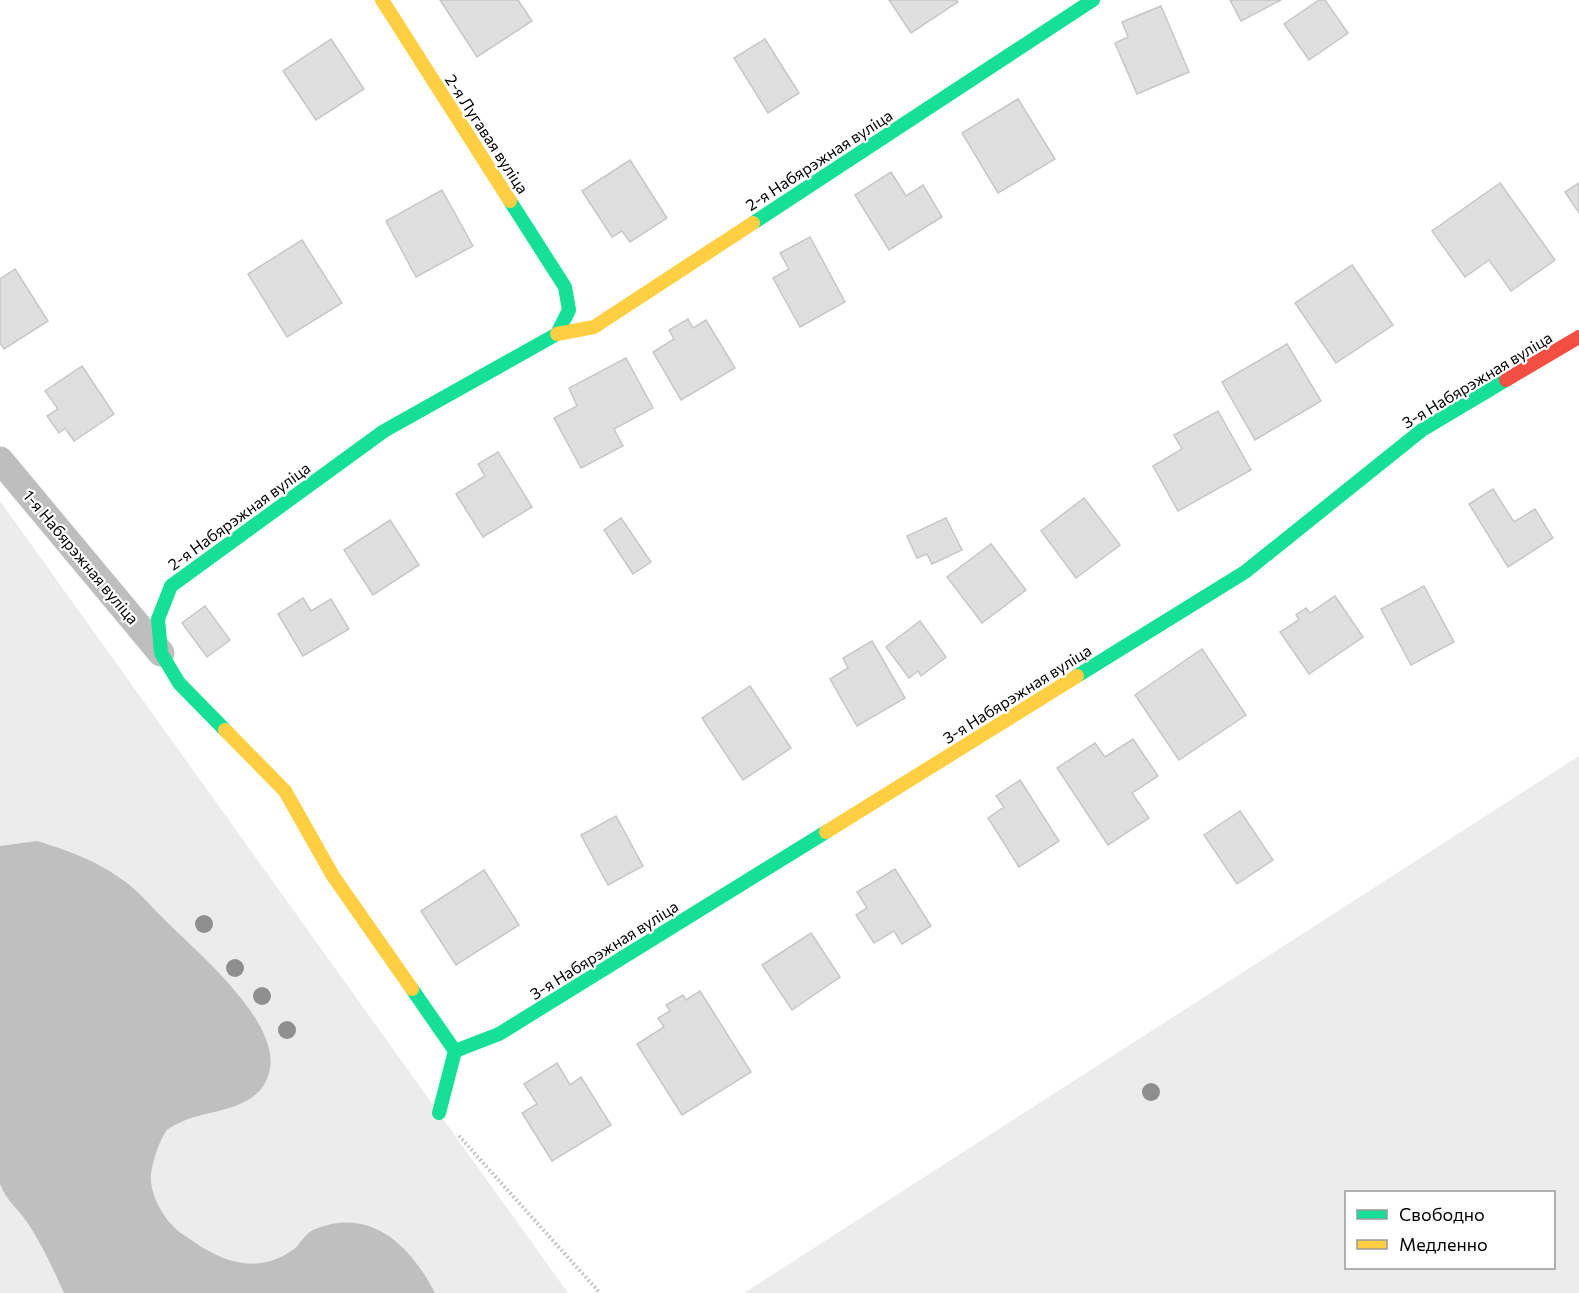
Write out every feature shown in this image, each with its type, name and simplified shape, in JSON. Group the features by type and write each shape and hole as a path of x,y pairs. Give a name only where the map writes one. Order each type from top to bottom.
{"street":[{"name":"2-я Лугавая вуліца","path":"382,0 565,287 569,310 557,334"},
{"name":"2-я Набярэжная вуліца","path":"455,1051 333,876 285,791 178,683 161,653 158,619 171,586 384,431 557,334 594,327 1093,0"},
{"name":"3-я Набярэжная вуліца","path":"455,1051 499,1034 1245,572 1422,430 1579,338"},
{"name":"1-я Набярэжная вуліца","path":"0,460 161,653"},
{"path":"439,1113 455,1051"}],"path":[{"path":"439,1113 600,1293"}],"shaded area":[{"path":"0,501 568,1293 0,1293"},
{"path":"1579,756 1579,1293 744,1293"},
{"path":"37,841 71,852 92,862 129,885 218,972 252,1012 264,1033 270,1054 269,1073 263,1086 254,1096 231,1107 179,1123 167,1130 162,1139 152,1168 151,1183 159,1206 172,1225 194,1242 218,1256 256,1264 281,1257 294,1249 313,1230 334,1224 353,1223 370,1227 386,1234 401,1246 414,1260 435,1293 64,1293 38,1239 5,1195 0,1184 0,846"}],"building":[{"path":"440,0 518,0 532,21 477,57"},
{"path":"889,0 956,0 958,2 911,33"},
{"path":"1230,0 1281,0 1241,21"},
{"path":"1319,0 1325,0 1348,33 1309,60 1284,24"},
{"path":"1161,6 1189,72 1137,94 1115,43 1128,37 1122,22"},
{"path":"331,39 364,89 316,120 283,71"},
{"path":"765,39 799,93 768,113 734,58"},
{"path":"1018,99 1055,159 998,193 962,133"},
{"path":"630,160 667,218 630,242 622,231 612,237 582,191"},
{"path":"891,172 906,196 923,185 942,217 889,250 855,195"},
{"path":"1500,183 1555,260 1511,291 1489,260 1465,277 1432,231"},
{"path":"1579,183 1579,213 1565,192"},
{"path":"442,190 473,246 416,277 386,221"},
{"path":"810,237 845,302 800,327 773,278 789,269 780,253"},
{"path":"302,240 342,303 287,337 248,274"},
{"path":"1352,265 1393,325 1336,363 1295,303"},
{"path":"15,269 48,321 4,349 0,343 0,279"},
{"path":"688,319 693,328 706,320 735,368 681,400 653,352 674,339 669,330"},
{"path":"1287,344 1321,401 1255,440 1222,382"},
{"path":"626,358 653,408 614,429 623,446 581,468 554,418 577,406 569,388"},
{"path":"82,366 114,414 74,441 65,428 59,433 47,416 58,409 45,391"},
{"path":"1218,411 1251,470 1178,511 1153,466 1182,449 1174,435"},
{"path":"498,452 532,507 483,537 456,494 485,476 478,464"},
{"path":"1493,489 1514,522 1535,509 1553,538 1508,567 1469,504"},
{"path":"1084,498 1120,545 1076,578 1041,531"},
{"path":"621,518 651,562 633,574 604,530"},
{"path":"946,518 962,550 932,564 927,554 917,558 907,536"},
{"path":"390,520 419,565 373,595 344,550"},
{"path":"991,544 1026,590 982,623 947,577"},
{"path":"1424,586 1454,642 1411,665 1381,609"},
{"path":"1335,596 1363,637 1309,674 1280,632 1299,620 1296,615 1306,608 1310,613"},
{"path":"303,598 311,611 331,599 349,629 303,656 278,614"},
{"path":"205,606 230,640 207,657 182,623"},
{"path":"920,621 946,657 921,676 918,671 909,678 886,647"},
{"path":"872,641 905,698 857,726 830,679 848,668 843,658"},
{"path":"1202,649 1246,715 1179,760 1135,695"},
{"path":"750,686 791,748 743,780 702,718"},
{"path":"1133,739 1158,776 1132,793 1149,818 1108,845 1057,768 1095,743 1105,757"},
{"path":"1020,780 1059,841 1019,867 988,818 1004,807 996,796"},
{"path":"1240,811 1273,860 1237,884 1204,835"},
{"path":"616,816 643,866 608,885 581,835"},
{"path":"895,869 931,926 902,944 894,931 874,943 856,915 867,908 857,892"},
{"path":"484,870 519,925 456,965 421,911"},
{"path":"811,933 840,977 792,1010 762,965"},
{"path":"700,991 751,1072 682,1115 637,1044 664,1027 658,1018 670,1011 666,1005 683,995 686,1000"},
{"path":"557,1063 570,1085 581,1077 611,1125 552,1161 522,1113 537,1104 524,1084"}],"traffic: fast":[{"path":"753,223 1093,0"},
{"path":"225,730 179,683 161,653 158,619 171,586 384,431 557,334 569,310 565,287 510,201"},
{"path":"1077,676 1245,572 1422,430 1506,380"},
{"path":"455,1051 499,1034 826,832"},
{"path":"412,989 455,1051 439,1113"}],"traffic: slow":[{"path":"382,0 510,201"},
{"path":"557,334 594,327 753,223"},
{"path":"826,832 1077,676"},
{"path":"225,730 285,791 333,876 412,989"}],"traffic: jam":[{"path":"1506,380 1579,337"}]}
